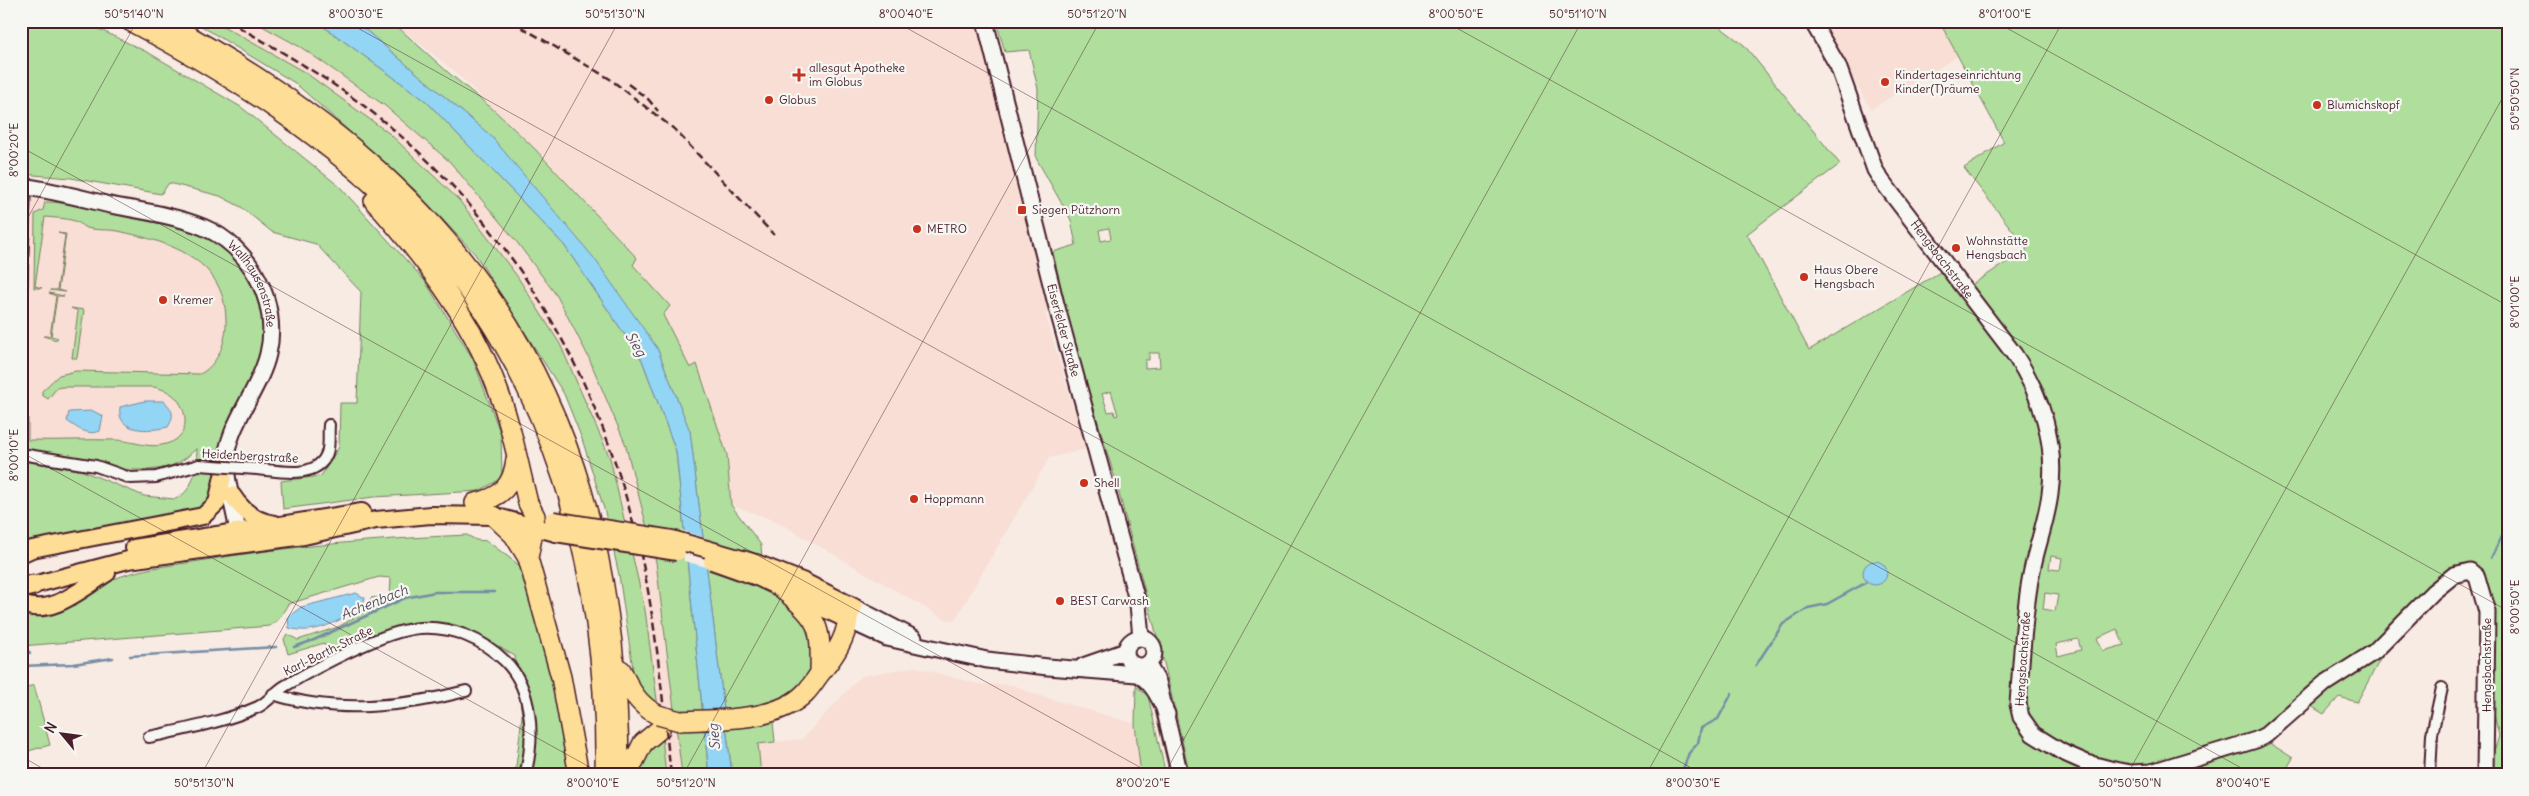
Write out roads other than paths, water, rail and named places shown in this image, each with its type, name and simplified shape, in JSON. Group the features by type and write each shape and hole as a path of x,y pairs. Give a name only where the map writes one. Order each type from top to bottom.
{"highway":[{"path":"130,21 206,63 288,116 365,178 426,238 481,309 502,341 531,396 560,464 579,531 588,575 602,687 605,775"},
{"path":"162,21 200,42 273,88 352,146 424,213 455,248 492,299 544,388 573,458 594,534 603,574 614,653 620,775"},
{"path":"288,116 372,198 404,234 430,269 487,363 503,403 528,503 544,524 528,558"},
{"path":"475,503 489,500 503,492 512,478 516,455"},
{"path":"494,516 514,535 528,558 562,678 579,775"},
{"path":"783,589 804,608 819,630 820,673"},
{"path":"627,775 643,743 659,722 754,716 787,706 805,694 820,673 834,636 851,614"},
{"path":"614,653 630,692 659,722"}],"main road":[{"path":"21,554 32,549 203,516 218,504 226,463"},
{"path":"186,539 219,518 232,495 244,511 252,517 282,525"},
{"path":"27,582 240,538 282,525 394,507 475,503 500,506 544,524"},
{"path":"27,582 123,550 186,539 304,536 376,520 431,515 494,516 544,524 672,539 757,570 802,581 851,614"},
{"path":"21,603 34,608 49,606 128,560"},
{"path":"757,570 783,589 851,614"}],"street":[{"name":"Eiserfelder Straße","path":"985,21 1060,323 1136,595 1141,638"},
{"name":"Hengsbachstraße","path":"1812,21 1838,66 1875,170 1882,182 2014,354 2033,385 2042,408 2052,467 2050,494 2029,586 2018,704 2021,717 2030,730 2062,752 2087,763 2130,773 2151,772 2256,740 2279,725 2324,684 2374,652 2440,586 2454,575 2470,572 2477,576 2487,612 2485,775"},
{"name":"Wallhausenstraße","path":"21,294 23,186 193,223 225,240 251,266 267,301 270,340 265,366 231,438 226,463 240,538"},
{"name":"Heidenbergstraße","path":"21,454 96,466 130,478 156,477 199,464 301,472 318,467 327,453 329,425"},
{"path":"851,614 887,638 928,645 987,660 1137,674 1144,677 1154,689 1167,714"},
{"name":"Karl-Barth-Straße","path":"149,737 206,724 260,706 273,694 345,654 394,634 419,628 450,630 477,640 494,650 514,670 524,691 529,716 530,755 526,775"},
{"path":"1141,638 1148,640 1154,650 1153,658 1148,664 1135,666 1127,656 1130,643 1141,638"},
{"path":"1076,668 1127,656"},
{"path":"1148,664 1158,682 1180,775"},
{"path":"2430,775 2432,734 2442,688"},
{"path":"273,694 288,699 341,706 392,704 466,691"}],"water":[{"name":"Sieg","path":"316,21 355,21 491,136 594,258 657,348 690,431 732,775 709,775 676,451 642,360 564,245 426,101"},
{"path":"145,401 164,401 167,404 172,413 172,419 168,427 144,430 136,429 123,422 120,416 120,407"},
{"path":"93,411 103,416 100,431 86,432 67,421 69,412"},
{"path":"1875,561 1884,564 1887,573 1884,582 1875,585 1866,582 1863,573 1866,564"},
{"path":"356,593 365,598 362,608 345,617 327,626 309,630 289,628 288,617 301,607"}],"waterway":[{"path":"2491,558 2508,525"},
{"path":"1756,665 1783,624 1808,608 1827,604 1867,582"},
{"name":"Achenbach","path":"294,647 314,640 405,598 435,592 495,592"},
{"name":"Achenbach","path":"130,656 276,647"},
{"path":"26,649 30,653"},
{"name":"Achenbach","path":"21,666 73,664 113,658"},
{"path":"1681,775 1689,753 1698,743 1701,728 1718,719 1732,693"}],"railway":[{"path":"228,21 335,85 394,130 437,170 476,212 511,258 543,306 571,357 595,409 615,463 632,519 652,614 671,775"},
{"path":"511,21 610,79 674,129 774,235"},
{"path":"628,84 648,99 658,111"}],"place":[{"name":"allesgut Apotheke im Globus","path":"799,75"},
{"name":"Kindertageseinrichtung Kinder(T)räume","path":"1885,82"},
{"name":"Globus","path":"769,100"},
{"name":"Blumichskopf","path":"2317,105"},
{"name":"Siegen Pützhorn","path":"1022,210"},
{"name":"METRO","path":"917,229"},
{"name":"Wohnstätte Hengsbach","path":"1956,248"},
{"name":"Haus Obere Hengsbach","path":"1804,277"},
{"name":"Kremer","path":"163,300"},
{"name":"Shell","path":"1084,483"},
{"name":"Hoppmann","path":"914,499"},
{"name":"BEST Carwash","path":"1060,601"}]}
